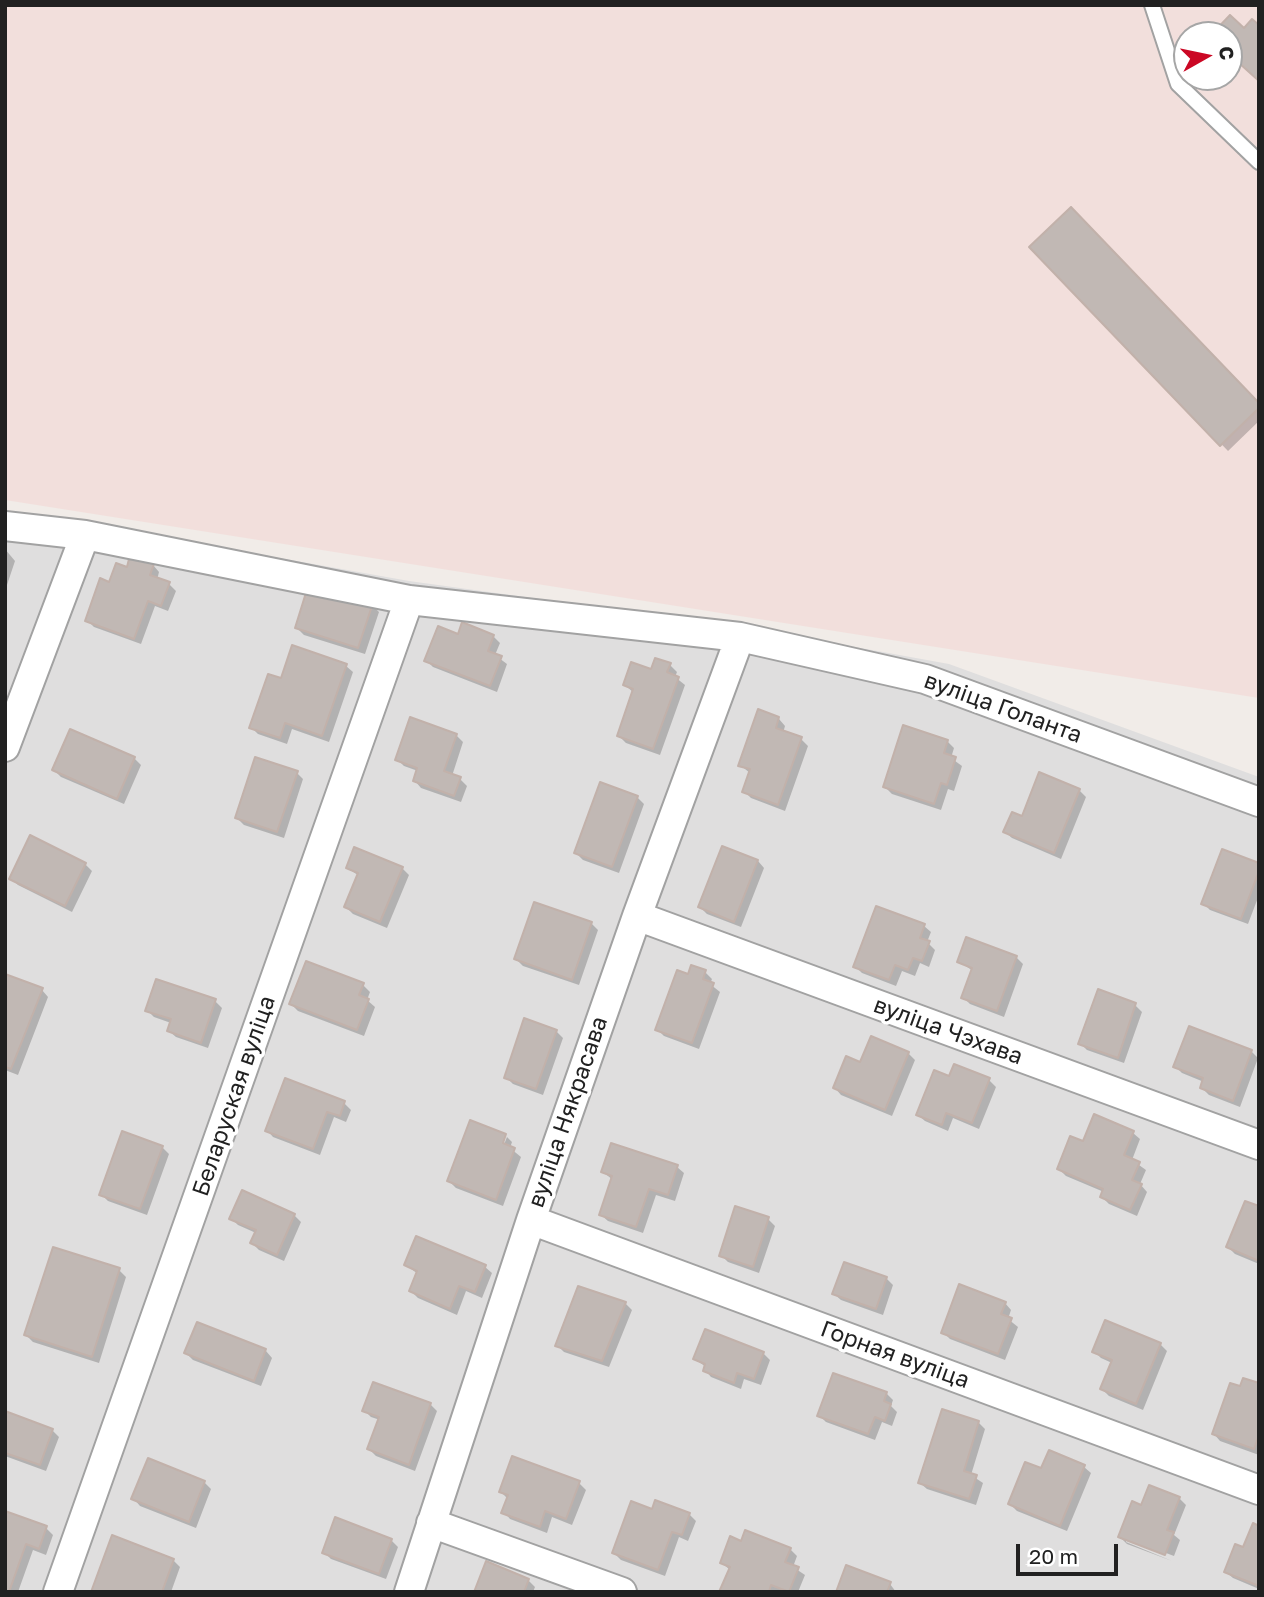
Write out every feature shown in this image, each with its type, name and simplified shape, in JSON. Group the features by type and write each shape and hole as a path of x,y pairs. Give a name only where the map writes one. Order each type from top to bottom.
{"street":[{"name":"вуліца Голанта","path":"5,526 85,535 409,600 740,637 925,679 1259,802"},
{"path":"5,747 85,535"},
{"name":"Беларуская вуліца","path":"58,1592 409,600"},
{"name":"вуліца Някрасава","path":"409,1592 531,1220 637,916 740,637"},
{"name":"вуліца Чэхава","path":"637,916 1259,1145"},
{"name":"Горная вуліца","path":"531,1220 1259,1490"},
{"path":"431,1523 622,1592"}],"lane":[{"path":"1152,5 1178,84 1259,162"}],"shaded area":[{"path":"5,5 1259,5 1259,698 5,500"},
{"path":"5,513 88,524 409,581 750,628 949,664 1259,777 1259,1592 5,1592"}],"building":[{"path":"1230,15 1236,21 1224,21"},
{"path":"1252,19 1259,25 1259,81 1243,67 1243,27"},
{"path":"1071,207 1259,403 1259,408 1220,446 1029,247"},
{"path":"130,555 154,564 150,575 170,582 161,606 148,601 134,639 85,621 100,578 109,582 116,563 127,567"},
{"path":"309,583 373,603 358,648 295,628"},
{"path":"462,622 494,635 488,651 502,656 490,686 424,661 438,626 458,634"},
{"path":"292,645 347,664 322,736 285,723 280,738 249,728 268,674 281,678"},
{"path":"655,658 671,663 667,672 679,677 653,749 617,736 633,689 623,685 631,662 651,669"},
{"path":"758,709 779,717 776,728 802,737 778,805 742,792 750,769 738,766"},
{"path":"410,717 457,734 444,771 461,777 454,796 413,781 417,768 395,760"},
{"path":"903,725 948,740 944,753 956,757 947,785 941,783 934,804 883,787"},
{"path":"70,729 135,757 117,799 52,770"},
{"path":"255,757 298,771 277,832 235,818"},
{"path":"1039,772 1080,789 1054,853 1003,832 1012,812 1022,816"},
{"path":"600,782 638,796 612,867 574,853"},
{"path":"30,835 86,863 65,906 9,879"},
{"path":"722,846 758,860 734,922 698,907"},
{"path":"354,847 403,867 380,922 344,907 358,873 346,868"},
{"path":"1222,849 1259,863 1259,871 1241,919 1201,904"},
{"path":"534,902 592,922 572,980 514,959"},
{"path":"876,906 925,924 920,938 930,941 922,961 913,958 908,970 895,965 889,980 853,967"},
{"path":"966,937 1017,956 997,1011 961,998 972,968 957,962"},
{"path":"306,961 364,983 359,995 369,999 357,1030 289,1004"},
{"path":"691,965 706,970 703,979 714,983 692,1043 655,1030 677,970 688,974"},
{"path":"5,974 43,988 11,1069 5,1067"},
{"path":"156,979 216,999 201,1043 167,1031 171,1019 145,1011"},
{"path":"1098,989 1136,1003 1118,1058 1078,1044"},
{"path":"524,1018 557,1030 536,1089 504,1078"},
{"path":"1189,1026 1252,1050 1233,1101 1200,1088 1203,1078 1173,1067"},
{"path":"871,1036 909,1052 885,1110 833,1088 846,1056 860,1062"},
{"path":"954,1064 990,1078 972,1123 946,1113 942,1125 916,1115 934,1070 949,1076"},
{"path":"285,1078 345,1101 340,1116 327,1112 313,1149 265,1131"},
{"path":"1094,1114 1134,1131 1124,1155 1140,1162 1132,1180 1142,1184 1130,1210 1100,1197 1103,1189 1057,1169 1070,1136 1083,1141"},
{"path":"470,1120 506,1134 503,1143 515,1148 496,1200 447,1181"},
{"path":"122,1131 163,1146 140,1209 99,1195"},
{"path":"611,1143 678,1165 668,1195 649,1189 636,1227 599,1215 612,1176 601,1172"},
{"path":"242,1190 295,1214 277,1255 250,1243 256,1230 229,1219"},
{"path":"1245,1201 1259,1206 1259,1261 1226,1247"},
{"path":"735,1206 769,1217 753,1267 719,1256"},
{"path":"416,1236 486,1265 475,1292 459,1286 450,1309 409,1291 417,1271 404,1265"},
{"path":"53,1247 120,1268 92,1357 24,1335"},
{"path":"844,1262 887,1277 876,1309 832,1294"},
{"path":"959,1284 1006,1302 1001,1314 1012,1318 998,1354 941,1333"},
{"path":"578,1286 626,1302 602,1361 555,1346"},
{"path":"1105,1320 1161,1343 1136,1404 1100,1389 1112,1360 1092,1352"},
{"path":"197,1322 266,1349 254,1381 184,1353"},
{"path":"705,1329 764,1352 754,1379 737,1373 734,1383 703,1371 705,1364 693,1359"},
{"path":"833,1373 887,1392 884,1401 891,1404 885,1421 875,1417 868,1434 817,1416"},
{"path":"1243,1378 1259,1383 1259,1435 1254,1449 1212,1434 1230,1383 1240,1386"},
{"path":"373,1382 431,1403 409,1465 367,1449 379,1417 362,1411"},
{"path":"942,1409 979,1421 964,1471 977,1475 969,1499 918,1483"},
{"path":"5,1411 53,1429 40,1465 5,1453"},
{"path":"1049,1450 1085,1465 1060,1526 1008,1504 1025,1462 1041,1468"},
{"path":"512,1456 580,1481 566,1519 545,1511 540,1527 501,1513 508,1495 499,1492"},
{"path":"148,1458 205,1481 189,1522 131,1499"},
{"path":"1149,1485 1180,1497 1167,1530 1174,1532 1165,1555 1118,1537 1132,1501 1141,1505"},
{"path":"655,1500 690,1513 682,1535 672,1532 658,1570 612,1553 631,1501 652,1509"},
{"path":"5,1511 47,1526 39,1549 26,1544 9,1592 5,1590"},
{"path":"335,1517 392,1539 379,1574 322,1553"},
{"path":"1253,1523 1259,1526 1259,1586 1224,1572 1235,1544 1243,1547"},
{"path":"745,1530 791,1548 785,1562 799,1567 789,1592 771,1585 769,1592 719,1592 730,1567 720,1563 730,1536 741,1541"},
{"path":"112,1535 174,1559 162,1592 91,1592"},
{"path":"486,1561 529,1579 524,1592 474,1592"},
{"path":"846,1565 891,1582 887,1592 836,1592"}]}
